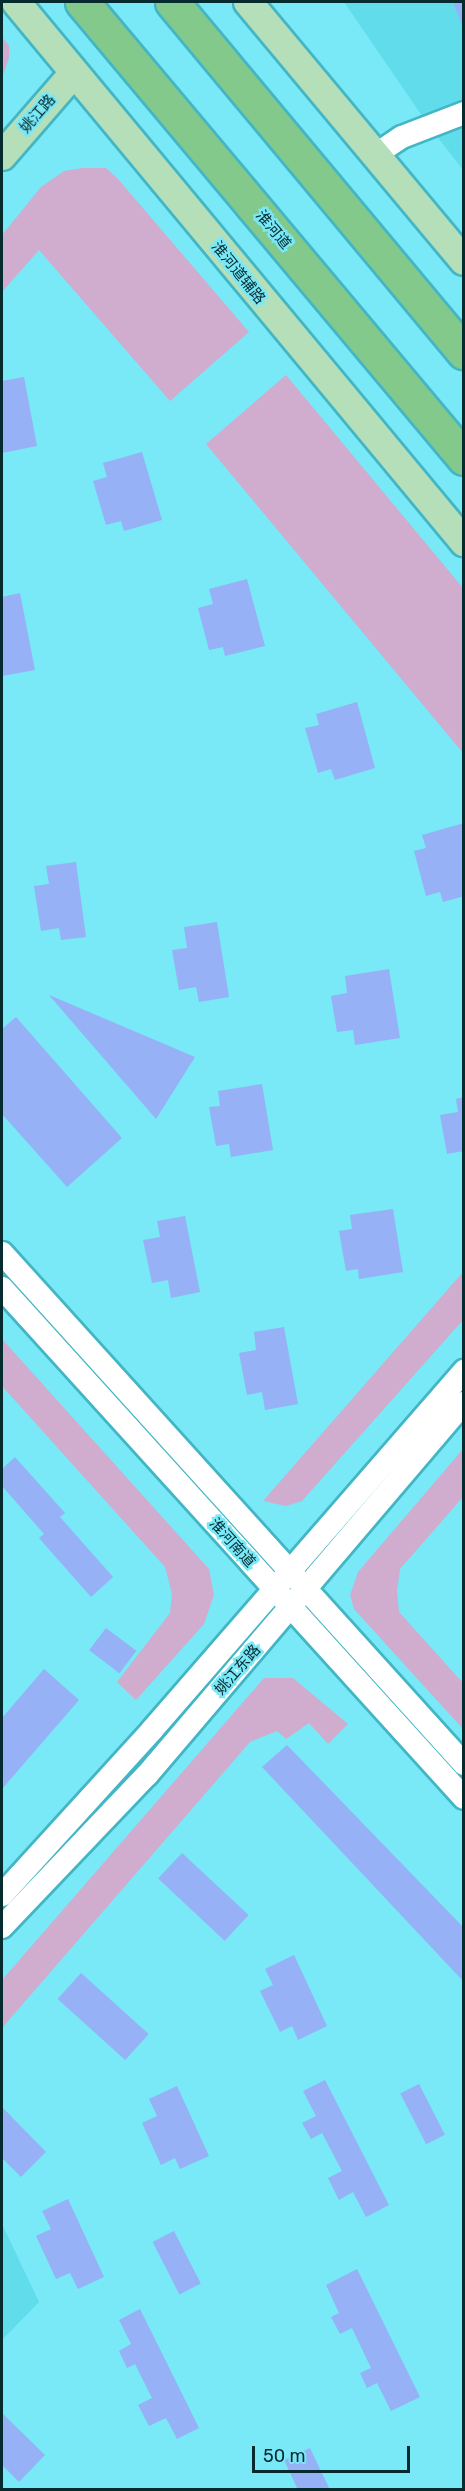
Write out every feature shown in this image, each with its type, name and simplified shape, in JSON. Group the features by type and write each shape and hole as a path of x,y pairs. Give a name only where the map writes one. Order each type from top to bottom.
{"highway":[{"name":"淮河道","path":"82,2 464,458"},
{"path":"172,2 464,352"}],"main road":[{"name":"淮河道辅路","path":"16,2 464,542"},
{"path":"248,2 464,261"},
{"name":"姚江路","path":"2,156 74,73"}],"street":[{"path":"375,155 402,137 464,112"},
{"name":"淮河南道","path":"2,1253 464,1764"},
{"name":"淮河南道","path":"2,1288 464,1798"},
{"name":"姚江东路","path":"2,1895 290,1572 464,1371"},
{"name":"姚江东路","path":"2,1927 147,1775 291,1609 464,1403"}],"shaded area":[{"path":"344,2 463,2 463,170 429,126"},
{"path":"2,37 9,46 9,58 2,78"},
{"path":"106,168 118,179 249,332 170,401 39,250 2,292 2,235 41,187 64,171"},
{"path":"286,375 463,588 463,753 206,444"},
{"path":"463,1272 463,1320 302,1501 286,1506 263,1501"},
{"path":"2,1339 209,1569 214,1595 204,1624 136,1700 117,1682 170,1613 172,1594 165,1567 2,1386"},
{"path":"463,1449 463,1497 400,1569 397,1591 399,1612 463,1683 463,1729 354,1609 350,1595 358,1572"},
{"path":"264,1678 293,1678 348,1724 328,1744 309,1723 286,1739 277,1731 250,1742 2,2028 2,1980"},
{"path":"2,2224 39,2302 2,2340"}],"building":[{"path":"453,2 464,2 464,28 463,28"},
{"path":"24,377 37,446 2,453 2,381"},
{"path":"142,452 162,520 124,531 121,521 106,525 93,481 107,477 103,463"},
{"path":"247,579 265,646 225,656 223,647 209,650 198,608 213,604 209,589"},
{"path":"20,593 35,670 2,676 2,597"},
{"path":"357,702 375,768 335,780 331,769 318,773 305,728 319,725 316,714"},
{"path":"464,823 464,896 443,902 440,892 426,896 414,851 426,848 422,835"},
{"path":"76,862 86,937 61,940 59,928 41,931 34,886 49,884 46,866"},
{"path":"217,922 229,997 199,1002 196,987 179,990 172,950 187,948 184,927"},
{"path":"389,969 400,1038 355,1045 353,1030 337,1032 331,996 347,993 345,976"},
{"path":"49,995 195,1057 156,1119"},
{"path":"16,1017 122,1138 67,1187 2,1114 2,1029"},
{"path":"262,1084 273,1150 231,1157 229,1144 216,1146 209,1107 220,1106 218,1091"},
{"path":"464,1097 464,1151 447,1154 440,1115 458,1112 456,1099"},
{"path":"393,1209 403,1272 359,1279 358,1269 346,1271 339,1231 352,1229 350,1215"},
{"path":"185,1216 200,1292 171,1298 168,1280 152,1283 143,1240 160,1237 157,1221"},
{"path":"284,1327 298,1404 265,1410 262,1392 247,1395 239,1353 256,1350 254,1332"},
{"path":"15,1457 65,1513 60,1517 113,1577 91,1597 39,1538 44,1534 2,1486 2,1469"},
{"path":"106,1628 136,1651 119,1673 89,1650"},
{"path":"44,1669 79,1700 2,1789 2,1718"},
{"path":"287,1745 464,1928 464,1982 262,1767"},
{"path":"182,1853 249,1915 225,1941 158,1879"},
{"path":"294,1955 327,2026 298,2040 292,2026 280,2032 260,1991 273,1985 265,1969"},
{"path":"81,1973 149,2034 125,2060 58,1999"},
{"path":"325,2080 389,2205 366,2217 353,2192 339,2200 328,2178 342,2171 322,2133 311,2139 302,2123 316,2116 303,2091"},
{"path":"419,2084 445,2135 426,2144 400,2094"},
{"path":"177,2086 209,2156 180,2169 175,2158 161,2165 142,2123 157,2116 149,2099"},
{"path":"2,2107 46,2152 21,2177 2,2158"},
{"path":"68,2199 104,2277 78,2289 70,2273 56,2279 36,2236 51,2229 42,2211"},
{"path":"174,2231 201,2284 179,2294 153,2242"},
{"path":"357,2269 420,2397 391,2411 377,2383 367,2388 360,2373 371,2368 352,2328 340,2334 331,2317 339,2313 326,2285"},
{"path":"140,2309 199,2428 177,2439 166,2418 149,2426 138,2405 152,2398 135,2364 127,2368 119,2351 131,2344 119,2320"},
{"path":"2,2413 45,2455 19,2482 2,2465"},
{"path":"310,2448 330,2490 298,2490 284,2460"}]}
